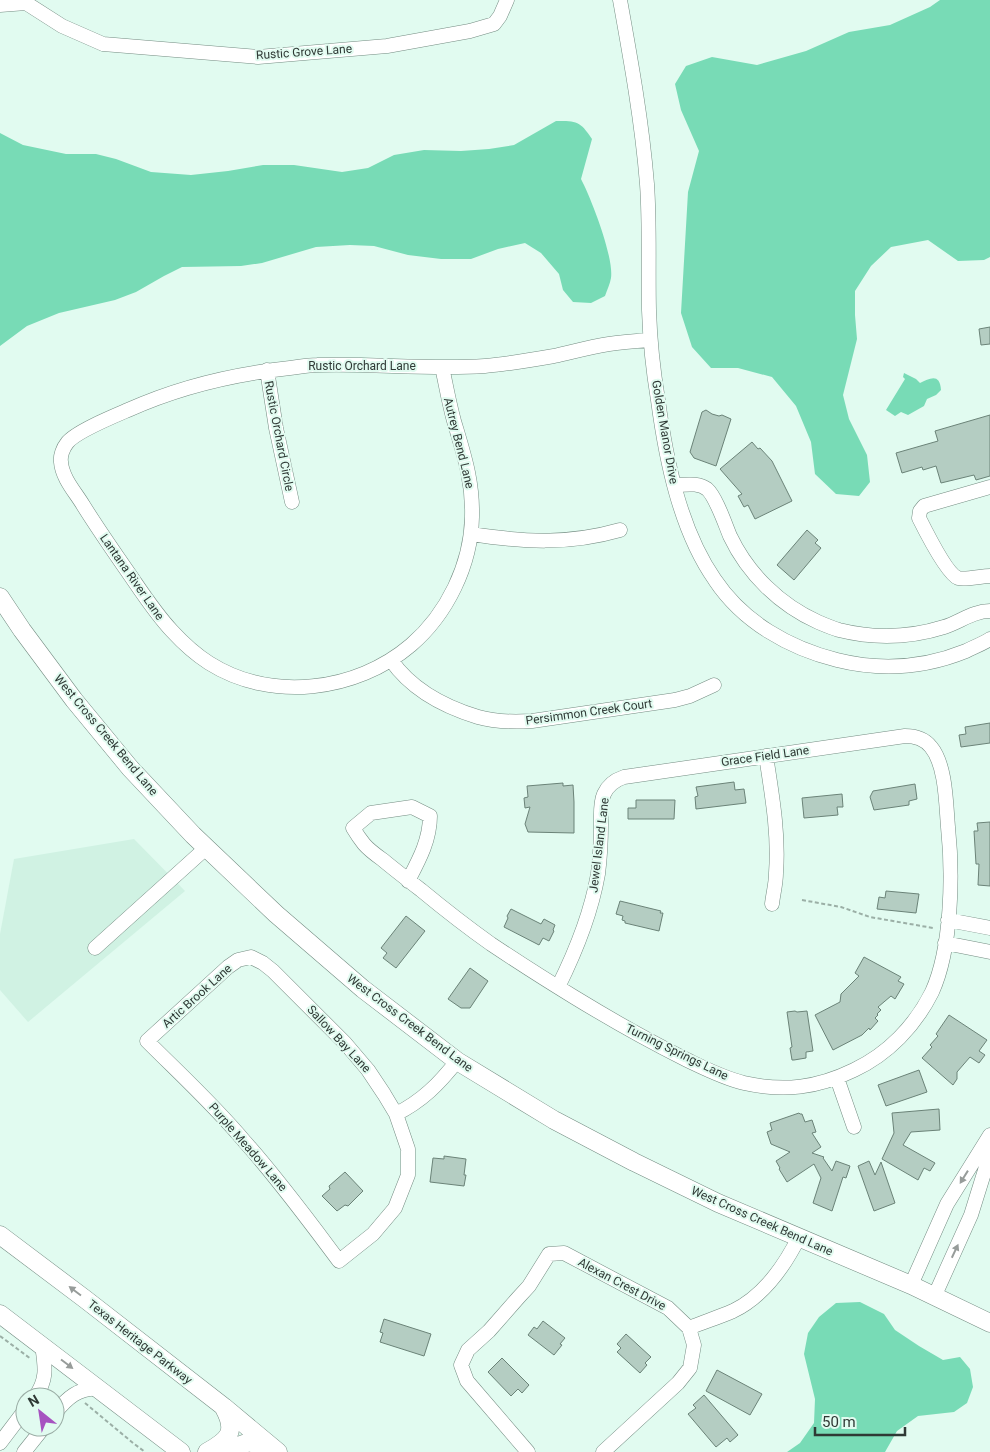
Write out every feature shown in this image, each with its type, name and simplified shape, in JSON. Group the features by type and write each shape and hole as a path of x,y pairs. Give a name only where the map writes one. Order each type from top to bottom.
{"main road":[{"name":"West Cross Creek Bend Lane","path":"0,597 68,692 130,768 192,835 276,914 363,989 457,1061 554,1120 634,1162 718,1203 935,1295 990,1323"},
{"name":"Texas Heritage Parkway","path":"0,1235 224,1407 278,1452"},
{"path":"0,1314 181,1452"},
{"path":"207,1452 225,1440 231,1431 231,1420 224,1407"},
{"path":"156,1433 191,1452"},
{"path":"232,1452 239,1445 254,1442 272,1452"}],"street":[{"name":"Rustic Grove Lane","path":"25,2 62,26 103,44 258,57 387,46 470,31 494,24 507,0"},
{"name":"Golden Manor Drive","path":"620,0 637,98 647,185 650,340 662,432 684,519 698,552 715,580 737,606 763,628 788,642 830,658 853,664 884,667 921,665 952,656 990,639"},
{"path":"0,5 25,2"},
{"name":"Rustic Orchard Lane","path":"62,452 72,438 108,418 141,404 204,384 267,370 314,365 442,367 504,364 609,344 650,340"},
{"name":"Autrey Bend Lane","path":"236,676 284,688 305,687 345,680 391,660 421,636 446,604 462,568 469,544 472,497 470,476 448,399 442,367"},
{"name":"Rustic Orchard Circle","path":"267,370 276,428 292,502"},
{"name":"Lantana River Lane","path":"62,452 60,461 68,481 116,556 157,613 169,628 197,654 236,676"},
{"path":"674,485 702,486 708,490 714,497 746,564 766,587 784,603 807,617 836,629 861,635 888,637 918,634 946,627 983,611 990,611"},
{"path":"990,486 924,506 920,511 919,518 954,576 960,578 990,576"},
{"path":"471,534 513,540 557,542 601,536 620,530"},
{"name":"Persimmon Creek Court","path":"391,660 398,671 414,685 447,706 479,717 514,722 659,703 690,696 714,685"},
{"name":"Grace Field Lane","path":"608,786 624,777 766,756 905,736 915,736 925,740"},
{"name":"Turning Springs Lane","path":"408,881 420,858 430,831 430,816 412,807 371,813 352,828 365,845 408,881 489,943 603,1015 667,1050 726,1078 765,1087 790,1088 813,1086 859,1068 882,1054 899,1039 917,1018 932,990 939,971 945,944 951,892 950,850 942,772 937,755 925,740"},
{"path":"766,756 776,835 776,874 772,904"},
{"name":"Jewel Island Lane","path":"558,987 576,949 590,907 598,874 601,803 603,794 608,786"},
{"path":"95,948 206,848"},
{"path":"948,920 990,928"},
{"path":"945,944 990,952"},
{"name":"Artic Brook Lane","path":"147,1041 228,967 238,960 251,957"},
{"name":"Sallow Bay Lane","path":"251,957 273,971 345,1043 368,1070 396,1114 408,1149 408,1175 395,1208 374,1234 339,1261"},
{"name":"Purple Meadow Lane","path":"147,1041 244,1140 294,1200 339,1261"},
{"path":"396,1114 413,1105 441,1082 457,1061"},
{"path":"837,1078 854,1126"},
{"path":"912,1285 947,1204 990,1135"},
{"path":"935,1295 971,1215 990,1154"},
{"path":"604,1452 678,1383 690,1368 694,1344 689,1328 734,1310 750,1300 771,1282 789,1258 799,1237"},
{"name":"Alexan Crest Drive","path":"528,1452 467,1381 461,1365 468,1350 489,1331 529,1286 549,1254 564,1253 668,1308 689,1328"},
{"path":"42,1345 45,1373 42,1387"},
{"path":"65,1401 73,1394 88,1389 99,1389"},
{"path":"0,1443 15,1423"},
{"path":"24,1452 36,1437"}],"path":[{"path":"802,900 840,907 870,917 933,928"},
{"path":"0,1336 38,1365 45,1373"},
{"path":"73,1394 132,1444 145,1452"}],"shaded area":[{"path":"940,0 990,0 990,257 984,260 958,261 928,240 891,247 871,266 855,291 857,339 843,395 849,419 867,455 870,482 859,496 836,494 815,474 811,442 796,406 772,377 738,368 711,368 692,347 681,313 688,192 699,151 681,110 675,84 686,66 712,57 757,65 806,51 849,32 890,25 930,7"},
{"path":"556,121 569,121 581,125 592,139 581,179 596,213 605,242 611,268 611,278 605,296 591,303 573,302 563,290 559,274 541,253 525,243 498,249 471,259 441,259 408,255 374,246 316,247 262,263 241,266 182,267 136,292 115,300 59,313 27,326 0,346 0,133 23,145 66,154 96,154 151,172 191,175 263,165 294,165 342,172 368,168 394,155 424,150 461,151 514,145"},
{"path":"904,373 920,383 934,378 937,379 941,390 936,395 927,399 924,406 908,415 901,412 895,416 886,410 905,379 903,377"},
{"path":"134,839 185,891 28,1022 0,990 0,934 14,859"},
{"path":"860,1302 884,1314 895,1330 943,1360 960,1357 970,1369 973,1387 967,1403 954,1412 918,1416 897,1431 885,1452 787,1452 800,1443 814,1423 815,1399 804,1354 808,1333 819,1317 836,1303"}],"building":[{"path":"990,327 990,344 981,345 979,329"},
{"path":"706,410 712,414 722,415 731,419 716,466 694,458 690,452 702,412"},
{"path":"990,415 990,476 976,480 974,475 941,483 936,466 923,470 922,467 902,473 896,453 938,441 935,431"},
{"path":"752,442 772,461 792,501 755,519 748,505 744,507 738,496 742,494 720,469"},
{"path":"807,530 818,540 815,543 821,548 794,580 777,565"},
{"path":"990,723 990,743 961,747 959,735 966,734 965,727"},
{"path":"734,782 735,790 744,789 746,803 696,809 695,797 698,796 696,787"},
{"path":"563,783 563,786 573,785 574,833 528,832 525,824 530,807 525,808 524,798 528,797 527,786"},
{"path":"915,784 917,799 909,801 909,805 874,810 870,797 873,791"},
{"path":"842,794 843,807 837,807 838,815 804,818 802,798"},
{"path":"636,800 675,800 674,819 628,819 628,808 636,808"},
{"path":"990,822 990,886 978,885 979,864 976,864 974,831 978,831 977,823"},
{"path":"886,891 919,894 916,913 877,909 879,897 885,898"},
{"path":"620,901 661,911 660,913 663,913 659,931 625,923 622,920 623,916 616,914"},
{"path":"511,909 541,924 544,919 555,925 549,941 543,938 539,945 504,927"},
{"path":"406,916 425,931 396,968 383,958 387,953 381,948"},
{"path":"864,957 901,977 898,981 904,984 895,999 891,996 878,1007 881,1010 875,1018 878,1021 870,1030 869,1028 862,1035 833,1050 815,1015 840,1002 841,994 859,976 855,973"},
{"path":"470,968 488,981 470,1008 461,1008 448,999"},
{"path":"807,1011 813,1051 806,1052 806,1058 792,1060 787,1012"},
{"path":"949,1015 987,1040 979,1051 985,1055 979,1063 970,1057 957,1072 957,1079 953,1085 922,1058 932,1047 930,1045 938,1036 936,1034"},
{"path":"919,1070 927,1092 886,1106 878,1085"},
{"path":"939,1109 940,1130 911,1132 903,1145 935,1163 930,1171 924,1168 918,1180 882,1159 894,1133 892,1113"},
{"path":"799,1113 802,1114 805,1122 812,1120 816,1132 812,1133 821,1147 812,1153 824,1157 832,1171 836,1161 850,1166 846,1178 843,1177 832,1211 813,1203 821,1178 814,1164 787,1182 776,1161 790,1152 771,1144 767,1132 772,1130 770,1123"},
{"path":"444,1156 466,1159 464,1186 430,1182 433,1158 444,1159"},
{"path":"869,1161 875,1175 881,1162 895,1203 874,1211 858,1166"},
{"path":"345,1172 363,1191 348,1206 345,1205 337,1211 322,1196 330,1189 329,1186"},
{"path":"384,1319 431,1334 424,1356 380,1342 383,1333 380,1332"},
{"path":"543,1321 565,1338 554,1355 528,1335 534,1327 537,1329"},
{"path":"626,1334 651,1357 645,1363 647,1365 640,1373 617,1352 621,1348 617,1344"},
{"path":"502,1358 529,1385 522,1393 518,1389 511,1396 488,1372"},
{"path":"717,1370 762,1394 750,1415 706,1391"},
{"path":"704,1395 738,1435 730,1442 727,1438 716,1447 688,1414 696,1408 693,1405"}]}
